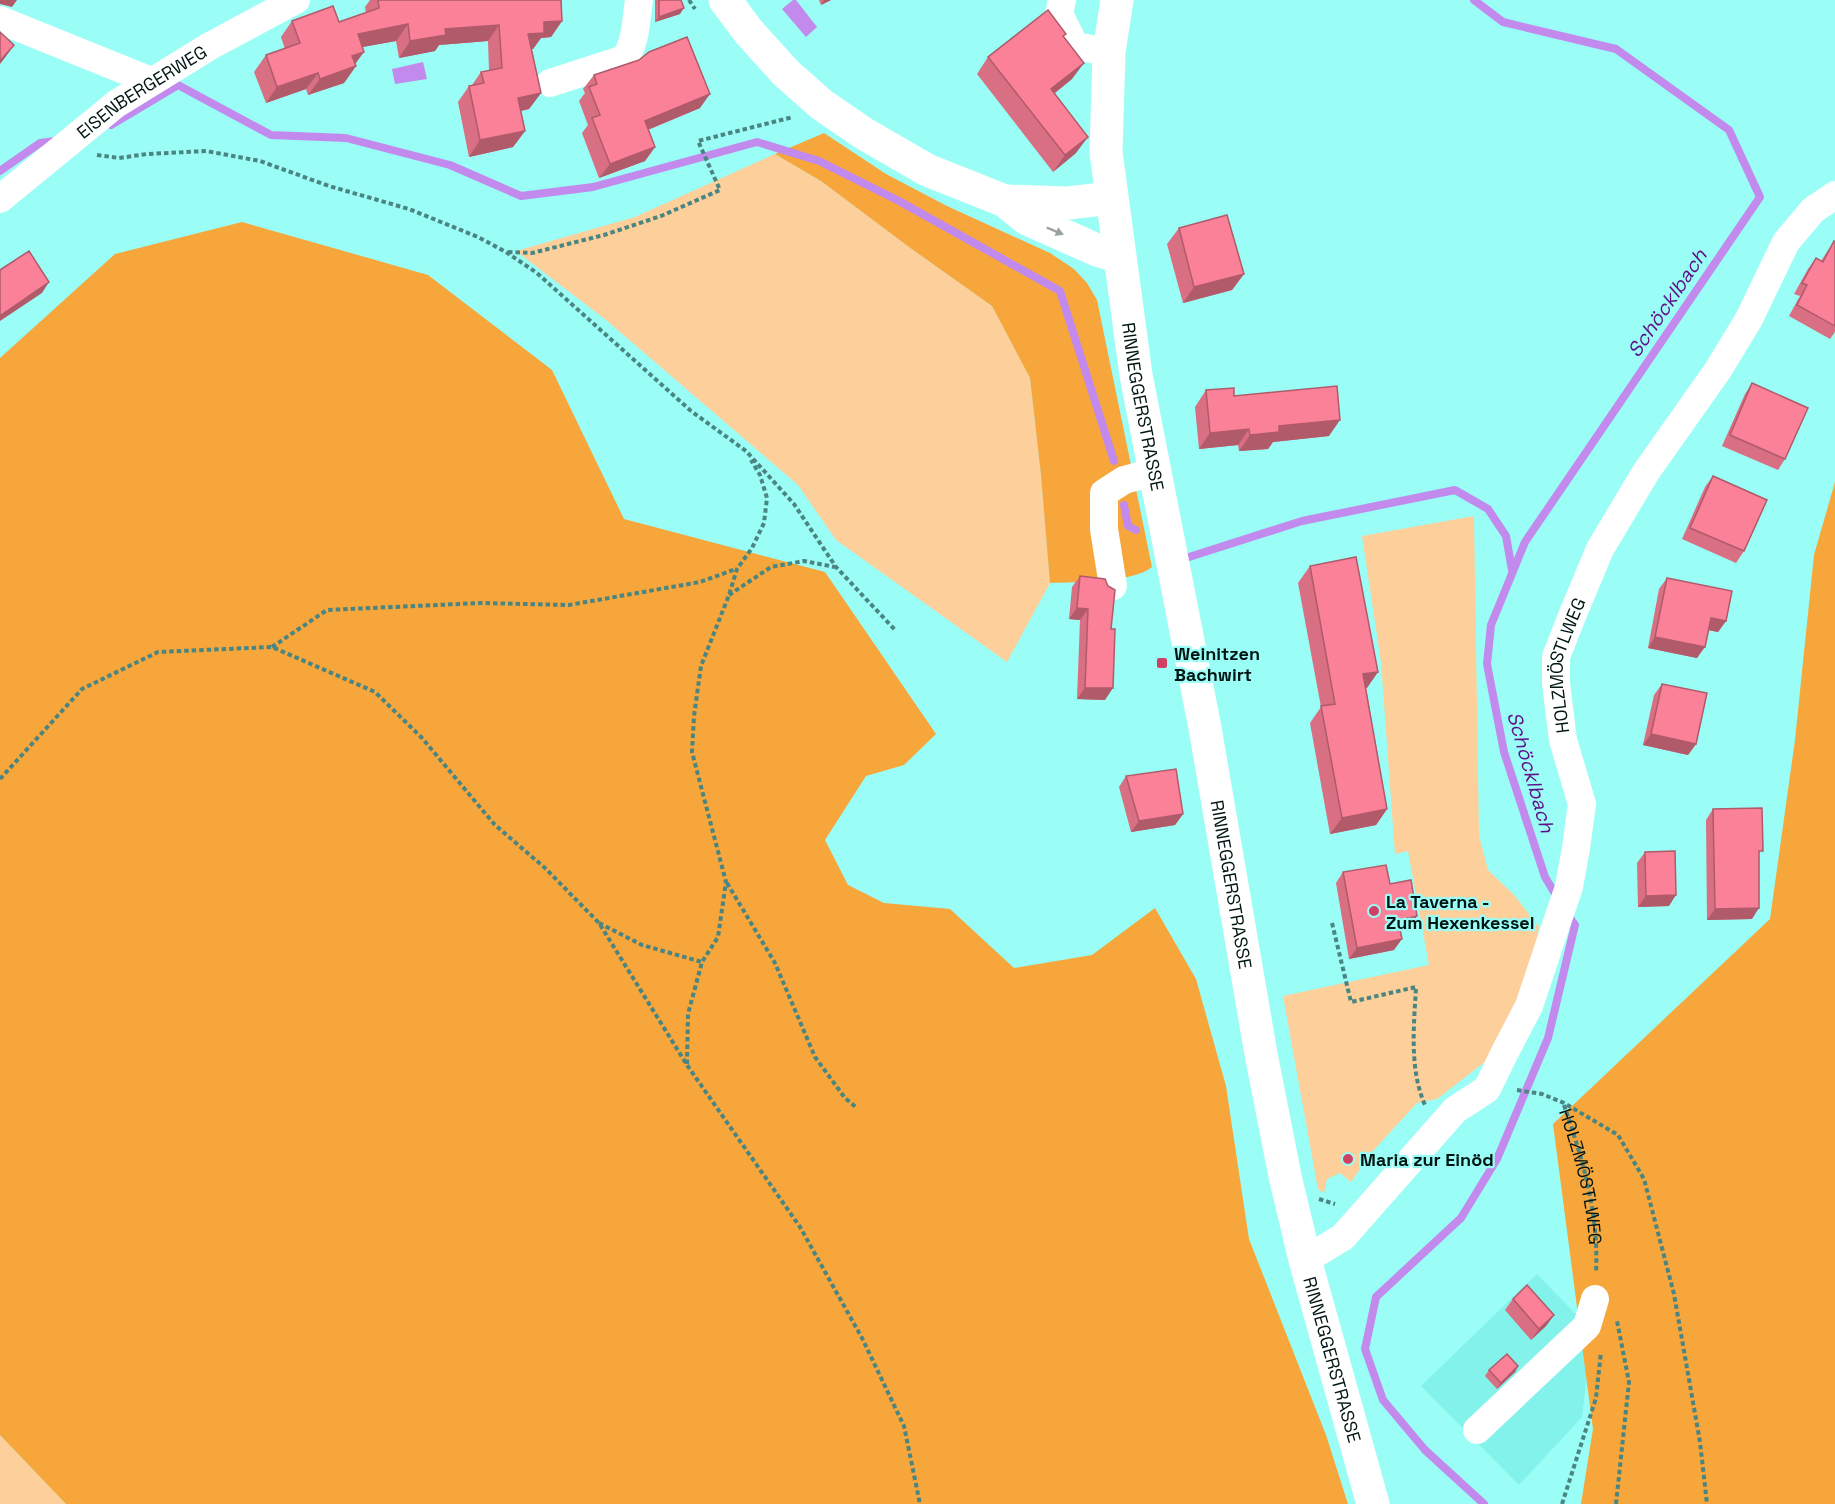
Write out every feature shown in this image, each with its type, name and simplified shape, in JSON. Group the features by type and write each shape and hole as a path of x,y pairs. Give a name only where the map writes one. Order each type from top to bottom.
{"main road":[{"name":"RINNEGGERSTRASSE","path":"1117,0 1109,52 1106,152 1136,375 1204,728 1263,1065 1285,1176 1305,1260 1373,1504"},
{"path":"713,9 748,31 786,73 821,104 862,133 927,170 1005,201 1027,219 1097,250 1119,257"},
{"path":"1005,201 1068,203 1111,198"}],"street":[{"name":"EISENBERGERWEG","path":"0,199 116,104 210,46 296,0"},
{"path":"550,83 624,59 632,44 639,0"},
{"path":"1062,0 1059,14 1075,46 1109,52"},
{"path":"0,21 151,81"},
{"name":"HOLZMÖSTLWEG","path":"1305,1260 1342,1237 1455,1110 1487,1089 1528,1006 1569,887 1582,804 1563,740 1556,683 1556,657 1600,549 1646,472 1718,370 1749,319 1786,242 1813,210 1835,195"},
{"path":"1113,586 1104,529 1104,493 1124,480 1154,472"},
{"path":"1477,1430 1587,1326 1598,1288"}],"path":[{"path":"689,0 713,9"},
{"path":"506,252 532,253 604,235 661,216 720,190 698,141 800,115 821,104"},
{"path":"70,141 92,155 118,158 206,151 260,161 328,186 409,209 478,237 506,252 537,273 691,411 746,452 794,504 836,567 896,631"},
{"path":"746,452 760,475 767,498 765,523 752,548 736,569 729,595 701,666 692,752 726,882 775,963 815,1057 845,1098 857,1108"},
{"path":"729,595 771,567 804,561 836,567"},
{"path":"272,647 327,610 481,603 569,605 700,582 736,569"},
{"path":"0,779 82,689 158,652 272,647 375,692 422,738 495,825 545,868 599,924 687,1065 800,1227 862,1338 904,1426 920,1504"},
{"path":"687,1065 688,1014 702,963 718,937 726,882"},
{"path":"1332,923 1351,1002 1416,987 1413,1034 1418,1089 1437,1130"},
{"path":"599,924 642,945 702,963"},
{"name":"HOLZMÖSTLWEG","path":"1510,1089 1542,1094 1564,1104 1583,1161 1595,1217 1598,1288"},
{"path":"1564,1104 1618,1135 1644,1179 1674,1294 1700,1442 1707,1504"},
{"path":"1616,1317 1629,1382 1616,1504"},
{"path":"1562,1504 1596,1398 1601,1344"}],"shaded area":[{"path":"796,0 817,27 806,37 782,9"},
{"path":"423,62 427,79 395,84 392,69"},
{"path":"824,133 886,174 947,206 1050,253 1074,269 1087,283 1097,300 1152,567 1132,576 1118,579 1050,583 1030,378 992,306 821,181 775,154"},
{"path":"775,154 821,181 992,306 1030,378 1050,583 1007,662 836,540 798,485 606,320 516,251 635,217"},
{"path":"242,222 428,275 552,370 624,519 825,572 936,734 904,765 866,776 825,840 848,885 884,903 950,909 1014,968 1092,955 1155,908 1196,979 1226,1086 1249,1239 1326,1435 1348,1504 66,1504 0,1435 0,358 115,254"},
{"path":"1835,482 1835,1504 1581,1504 1593,1429 1553,1124 1770,919 1795,740 1814,555"},
{"path":"1474,516 1479,836 1488,870 1514,895 1539,927 1534,961 1495,1054 1437,1099 1417,1103 1371,1153 1351,1182 1340,1173 1327,1179 1324,1193 1318,1189 1283,996 1429,965 1408,851 1395,854 1381,662 1362,536"},
{"path":"1537,1274 1592,1331 1582,1417 1519,1485 1421,1386"},
{"path":"0,1435 66,1504 0,1504"}],"building":[{"path":"378,0 561,0 562,21 544,22 544,33 528,34 541,93 518,98 525,131 480,140 469,86 484,83 481,72 502,68 499,25 445,29 446,35 410,41 408,24 358,34 364,52 352,56 356,66 320,79 318,73 277,87 266,55 300,43 292,21 333,6 339,22 379,8"},
{"path":"659,0 681,0 684,8 659,17"},
{"path":"1048,10 1066,34 1063,36 1084,63 1051,89 1088,137 1065,155 988,57"},
{"path":"0,32 14,45 0,61"},
{"path":"687,37 710,94 645,121 655,147 610,164 592,118 600,115 589,87 597,84 594,75 639,60 649,52"},
{"path":"1227,215 1244,274 1194,287 1179,228"},
{"path":"1834,241 1835,326 1797,305 1807,285 1802,283 1816,258 1823,262"},
{"path":"29,251 49,282 0,316 0,270"},
{"path":"1752,383 1808,408 1785,459 1730,435"},
{"path":"1337,386 1340,420 1279,426 1279,432 1250,435 1249,429 1210,433 1206,390 1234,388 1234,396"},
{"path":"1713,476 1767,500 1744,551 1690,528"},
{"path":"1356,557 1378,672 1363,674 1387,809 1342,818 1321,706 1335,704 1310,566"},
{"path":"1080,576 1105,579 1108,586 1115,590 1111,629 1115,629 1113,688 1085,688 1088,609 1077,608"},
{"path":"1667,578 1732,591 1726,621 1711,618 1705,647 1655,637"},
{"path":"1662,684 1707,693 1696,744 1651,734"},
{"path":"1176,769 1183,814 1139,821 1126,776"},
{"path":"1762,808 1763,851 1759,851 1759,908 1715,909 1713,809"},
{"path":"1675,851 1676,895 1646,896 1645,852"},
{"name":"La Taverna - Zum Hexenkessel","path":"1386,865 1390,884 1411,880 1417,916 1398,920 1402,939 1357,948 1343,872"},
{"path":"1527,1285 1554,1315 1539,1329 1513,1299"},
{"path":"1507,1354 1518,1366 1501,1383 1489,1370"}],"waterway":[{"name":"Schöcklbach","path":"1474,0 1503,22 1616,49 1729,130 1760,197 1525,542 1491,625 1487,664 1504,752 1545,877 1557,897"},
{"path":"111,125 178,85 271,135 346,138 450,165 521,196 593,187 757,142 819,161 899,201 1060,291 1114,461"},
{"path":"0,171 40,143 55,141"},
{"path":"1189,557 1302,521 1455,490 1488,509 1506,536 1512,570"},
{"path":"1124,505 1128,526 1136,530"},
{"name":"Schöcklbach","path":"1484,1504 1425,1450 1383,1400 1365,1349 1376,1297 1461,1218 1497,1159 1548,1038 1575,925 1568,915"}],"place":[{"name":"Weinitzen Bachwirt","path":"1162,663"},
{"name":"La Taverna - Zum Hexenkessel","path":"1374,911"},
{"name":"Maria zur Einöd","path":"1348,1159"}]}
